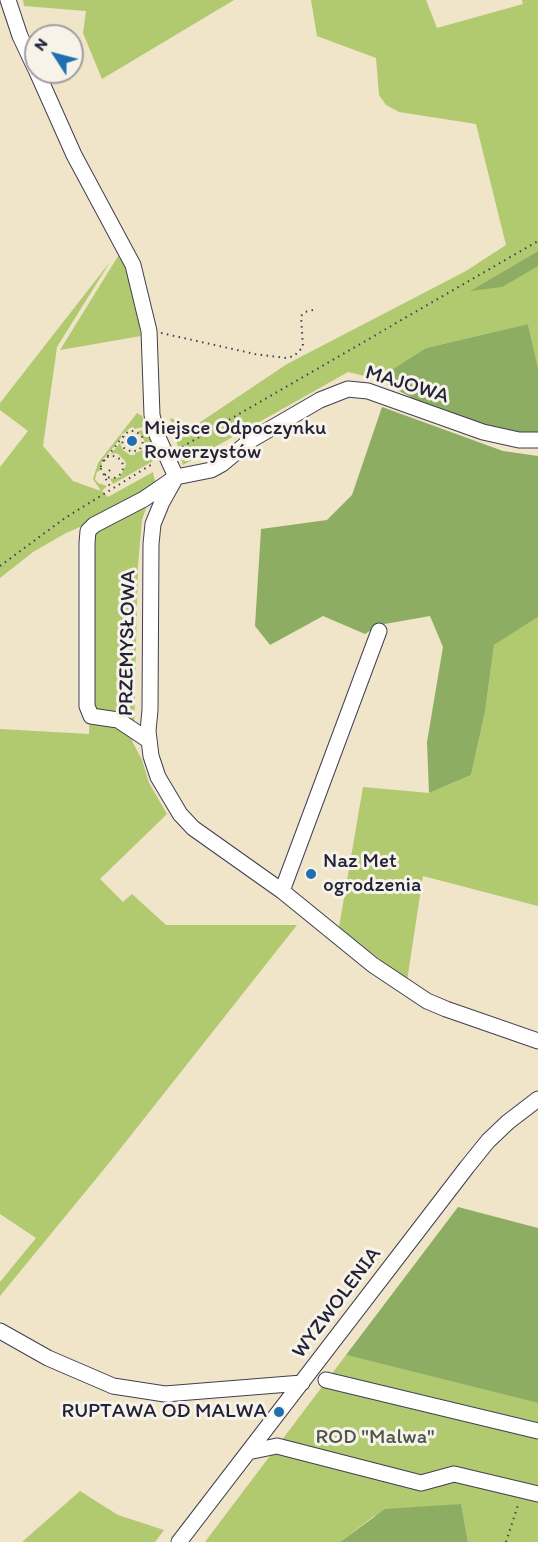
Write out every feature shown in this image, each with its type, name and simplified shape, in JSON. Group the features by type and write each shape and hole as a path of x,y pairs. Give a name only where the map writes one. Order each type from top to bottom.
{"street":[{"path":"8,0 24,45"},
{"path":"42,84 74,155 133,265 149,331 152,415 157,435 176,477 144,499 94,525 88,531 87,706 91,716 118,720 148,740"},
{"name":"MAJOWA","path":"176,477 211,470 261,435 320,400 348,389 368,391 483,432 519,440 538,440"},
{"name":"PRZEMYSŁOWA","path":"176,477 153,524 148,740 158,777 180,814 193,828 282,891 373,965 412,992 446,1009 538,1041"},
{"path":"282,891 380,631"},
{"name":"WYZWOLENIA","path":"179,1542 488,1141 538,1099"},
{"path":"0,1331 48,1358 113,1386 165,1394 302,1383"},
{"path":"327,1380 538,1431"},
{"path":"248,1452 277,1446 421,1483 454,1474 538,1494"}],"path":[{"path":"0,566 42,533 111,488 538,241"},
{"path":"149,331 245,352 286,358 294,356 303,347 301,316 313,310"},
{"path":"111,488 104,476 102,468 104,461 125,434 135,431 142,436 142,444 138,450 132,452 124,448 122,441 125,434"},
{"path":"125,434 130,437"},
{"path":"135,446 138,450"},
{"path":"104,461 113,456 120,459 123,466 119,475 112,478 105,475"},
{"path":"116,463 120,459"},
{"path":"105,475 110,470"},
{"path":"506,1542 522,1490"}],"green space":[{"path":"23,0 234,0 102,79 84,35 86,11 24,6"},
{"path":"311,0 426,0 437,28 523,4 522,0 538,0 538,251 472,290 538,266 538,368 528,324 426,348 377,379 348,372 183,465 170,418 193,427 287,364 466,271 506,245 476,124 399,112 386,105 379,95 376,58 317,36"},
{"path":"538,251 538,266 502,287 470,291"},
{"path":"120,253 133,287 141,336 60,350"},
{"path":"110,262 57,347 43,446 73,481 101,491 93,479 98,463 121,434 121,438 102,461 101,470 97,472 95,479 98,483 107,486 102,491 108,497 153,472 155,481 142,520 138,565 132,741 142,760 149,783 167,814 100,879 123,902 132,894 166,925 297,925 109,1163 0,1296 0,1282 36,1238 0,1214 0,729 89,734 96,520 66,533 33,552 0,578 0,467 28,431 0,410 0,403"},
{"path":"528,324 538,368 538,435 526,438 444,415 377,379 426,348"},
{"path":"382,407 503,451 538,456 538,617 494,645 485,712 471,775 429,793 427,742 443,647 430,616 379,625 365,634 323,616 270,645 255,626 261,529 327,520 352,495"},
{"path":"137,413 142,416 144,427 130,428 123,434 121,433"},
{"path":"138,431 148,431 160,457 113,484 110,479 120,477 126,465 118,454 110,455 120,443 123,450 130,455 143,450 144,440"},
{"path":"538,617 538,906 423,876 407,981 339,927 363,787 429,793 471,775 485,712 494,645"},
{"path":"458,1207 538,1228 538,1403 346,1355"},
{"name":"ROD \"Malwa\"","path":"346,1355 538,1403 538,1542 468,1542 461,1504 374,1516 340,1542 205,1542"},
{"path":"80,1491 118,1515 164,1530 155,1542 22,1542"},
{"path":"461,1504 468,1542 340,1542 385,1509"}],"place":[{"name":"Miejsce Odpoczynku Rowerzystów","path":"132,441"},
{"name":"Naz Met ogrodzenia","path":"311,874"},
{"name":"RUPTAWA OD MALWA","path":"279,1412"}]}
